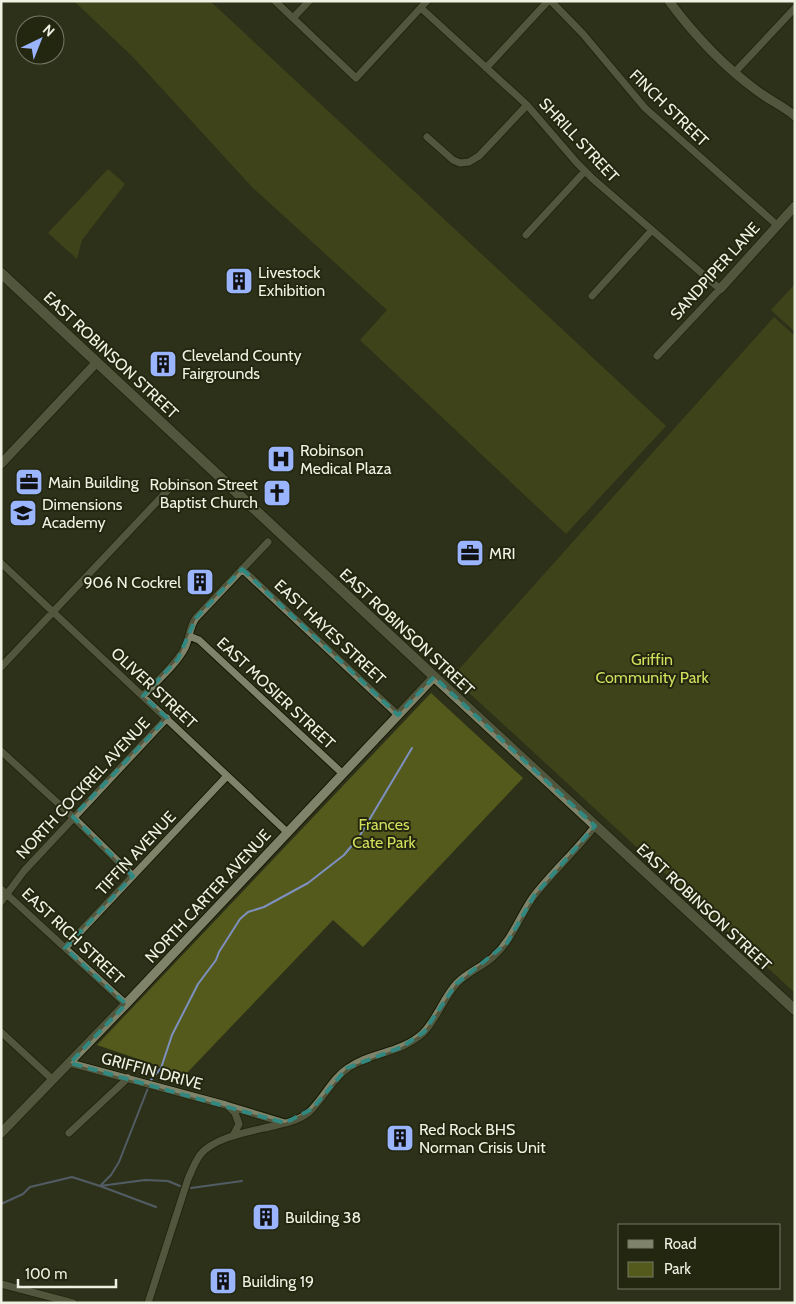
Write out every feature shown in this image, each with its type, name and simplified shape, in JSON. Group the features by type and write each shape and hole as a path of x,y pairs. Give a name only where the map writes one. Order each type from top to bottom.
{"main road":[{"name":"EAST ROBINSON STREET","path":"1,273 434,677 795,1010"}],"street":[{"path":"275,1 356,78 427,1"},
{"path":"293,18 308,1"},
{"path":"486,68 549,1"},
{"name":"FINCH STREET","path":"549,1 583,34 645,108 777,225"},
{"path":"669,1 691,30 715,56 756,90 795,116"},
{"name":"SHRILL STREET","path":"421,8 527,105 585,171 720,290"},
{"path":"734,73 795,8"},
{"path":"427,137 453,160 460,163 469,162 484,151 527,105"},
{"path":"526,235 585,171"},
{"name":"SANDPIPER LANE","path":"657,356 720,290 795,206"},
{"path":"592,296 652,230"},
{"path":"1,464 97,362"},
{"path":"1,666 168,490 173,486 187,482"},
{"name":"NORTH COCKREL AVENUE","path":"143,696 178,659 185,648 191,626 196,618 268,542"},
{"name":"OLIVER STREET","path":"1,563 288,833"},
{"name":"EAST HAYES STREET","path":"242,569 398,715"},
{"name":"EAST MOSIER STREET","path":"189,636 199,640 343,774"},
{"name":"NORTH CARTER AVENUE","path":"1,1133 70,1063 434,677"},
{"name":"NORTH COCKREL AVENUE","path":"1,902 4,891 167,718"},
{"path":"1,751 73,817 133,876"},
{"name":"TIFFIN AVENUE","path":"65,948 227,776"},
{"path":"148,1303 194,1164 204,1151 233,1136 302,1117 312,1109 347,1068 402,1047 424,1032 456,984 493,957 506,942 534,896 596,826"},
{"name":"EAST RICH STREET","path":"4,891 126,1004"},
{"path":"1,1032 53,1080"},
{"name":"GRIFFIN DRIVE","path":"70,1063 285,1123"},
{"path":"70,1133 128,1078"},
{"path":"226,1105 235,1113 238,1124 233,1136"},
{"path":"1,1284 73,1303"}],"highlighted area":[{"path":"242,569 398,715 434,677 595,826 534,896 507,943 456,984 424,1032 402,1047 347,1068 312,1109 285,1123 70,1063 126,1004 65,948 133,876 73,817 167,718 143,696 178,659 196,618"}],"green space":[{"path":"74,1 210,1 666,426 566,534 360,340 387,310 252,187 133,57"},
{"path":"108,169 125,184 82,240 77,259 48,233"},
{"path":"795,284 795,332 771,310"},
{"name":"Griffin Community Park","path":"774,317 795,336 795,993 452,677"},
{"name":"Frances Cate Park","path":"431,693 523,778 363,947 333,920 185,1075 97,1045"}],"waterway":[{"path":"151,1080 161,1068 172,1035 198,984 216,960 240,919 248,912 264,907 308,883 344,855 359,837 412,748"},
{"path":"148,1088 119,1162 111,1175 100,1186 156,1207"},
{"path":"1,1204 23,1194 30,1187 72,1177 100,1186 145,1180 168,1181 180,1186"},
{"path":"191,1188 242,1181"}],"place":[{"name":"Livestock Exhibition","path":"239,281"},
{"name":"Cleveland County Fairgrounds","path":"163,364"},
{"name":"Robinson Medical Plaza","path":"281,459"},
{"name":"Main Building","path":"29,482"},
{"name":"Robinson Street Baptist Church","path":"277,493"},
{"name":"Dimensions Academy","path":"23,513"},
{"name":"MRI","path":"470,553"},
{"name":"906 N Cockrel","path":"200,582"},
{"name":"Red Rock BHS Norman Crisis Unit","path":"400,1138"},
{"name":"Building 38","path":"266,1217"},
{"name":"Building 19","path":"223,1281"}]}
